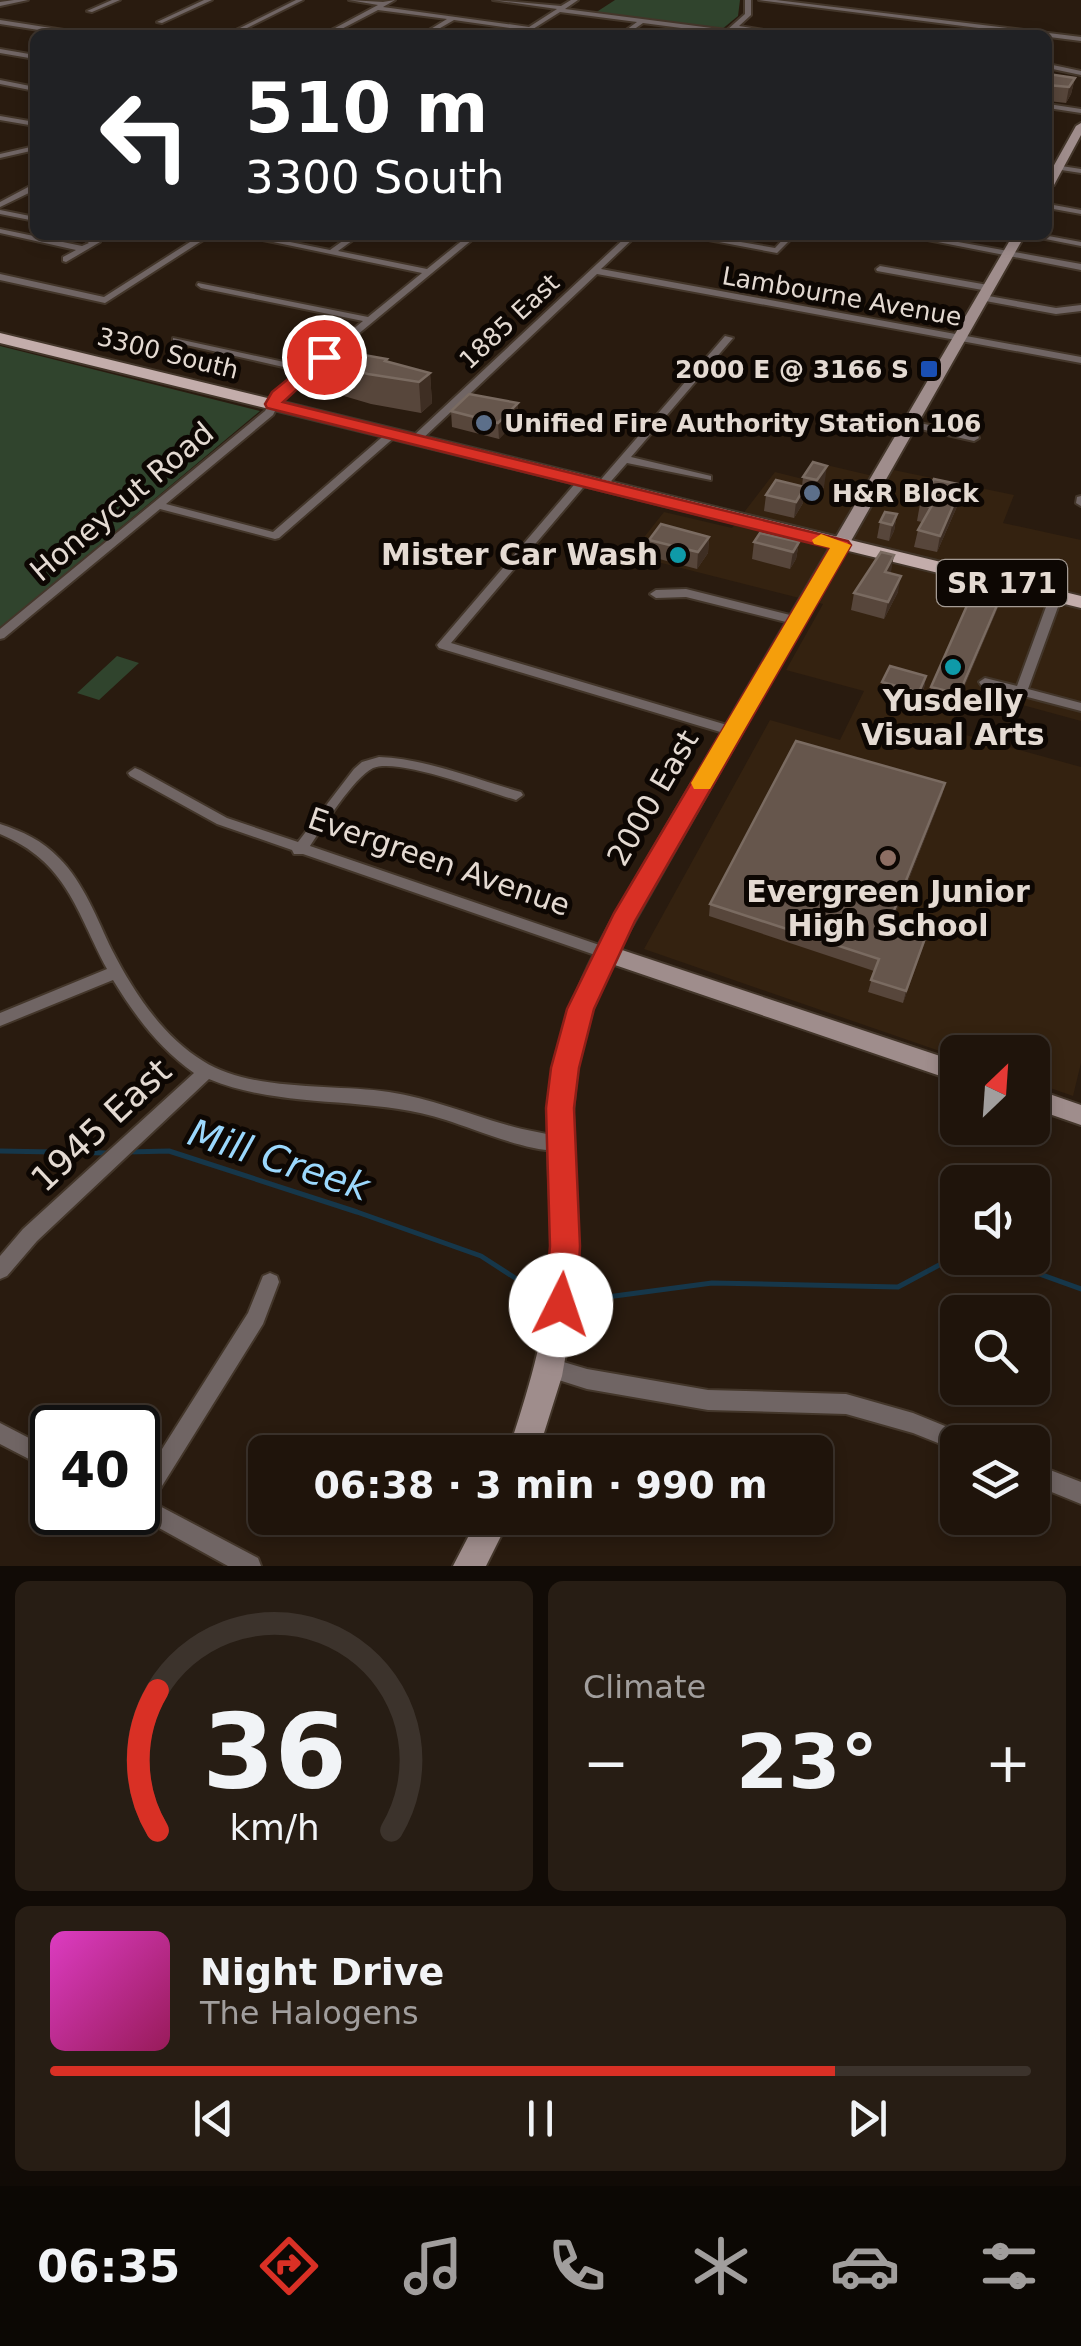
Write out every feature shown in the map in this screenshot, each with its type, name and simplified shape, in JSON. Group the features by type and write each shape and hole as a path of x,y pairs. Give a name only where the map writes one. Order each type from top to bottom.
{"main road":[{"name":"3300 South","path":"0,338 1081,602"}],"street":[{"path":"0,4 25,0"},
{"path":"90,12 117,0"},
{"path":"160,22 208,0"},
{"path":"237,30 300,0"},
{"path":"352,0 530,28"},
{"path":"335,30 392,0"},
{"path":"496,0 712,30"},
{"path":"527,30 574,0"},
{"path":"748,0 748,15"},
{"path":"730,30 765,0 1008,30"},
{"path":"432,30 452,18"},
{"path":"629,30 642,21"},
{"path":"0,22 50,30"},
{"path":"965,30 969,25"},
{"path":"1052,36 1081,39"},
{"path":"0,51 30,55"},
{"path":"1052,67 1081,73"},
{"path":"1055,78 1065,71"},
{"path":"0,82 30,87"},
{"path":"1052,107 1081,111"},
{"path":"0,118 30,123"},
{"path":"1080,128 1052,167 1081,171"},
{"path":"0,156 30,150"},
{"path":"0,208 30,190"},
{"path":"1052,207 1081,212"},
{"path":"0,208 30,218"},
{"path":"0,220 11,214"},
{"path":"0,232 30,238"},
{"path":"1052,239 1081,244"},
{"path":"40,240 84,249"},
{"path":"66,259 96,242 89,240"},
{"path":"0,277 105,300 200,240"},
{"path":"268,240 429,272"},
{"path":"331,252 349,240"},
{"name":"Honeycut Road","path":"0,635 269,412 278,396 308,370 468,240"},
{"name":"1885 East","path":"415,440 629,240"},
{"path":"714,240 777,251 786,240"},
{"path":"936,240 1081,267"},
{"name":"2000 East","path":"528,1435 550,1368 564,1275 560,1144 569,1048 588,989 1016,240"},
{"path":"880,269 1048,310 1081,308"},
{"name":"Lambourne Avenue","path":"596,271 1081,360"},
{"path":"200,286 370,320"},
{"path":"728,338 624,459 592,484 442,646 732,731"},
{"path":"176,340 308,370"},
{"path":"911,424 974,438"},
{"path":"158,506 275,536 392,434"},
{"path":"624,459 706,478"},
{"path":"656,594 686,592 798,622"},
{"path":"1021,692 1056,596"},
{"path":"985,682 1081,707"},
{"path":"299,850 362,771 378,761 410,764 516,794"},
{"name":"Evergreen Avenue","path":"135,773 182,796 203,814 299,850 940,1066"},
{"path":"0,829 43,851 64,875 116,972 176,1052 205,1074 296,1092 380,1096 416,1104 519,1140 560,1144"},
{"path":"0,1020 116,972"},
{"name":"1945 East","path":"0,1270 30,1234 205,1074"},
{"path":"1050,1104 1081,1115"},
{"path":"160,1471 256,1318 270,1282"},
{"path":"550,1368 587,1379 708,1400 846,1404 940,1434"},
{"path":"0,1434 30,1450"},
{"path":"1050,1481 1081,1494"},
{"path":"160,1518 250,1566"},
{"path":"470,1566 486,1535"}],"shaded area":[{"name":"Evergreen Junior High School","path":"818,463 873,476 879,467 1014,495 1003,523 1081,540 1081,721 971,691 959,715 916,705 960,718 955,732 1081,767 1081,1063 1073,1096 1050,1088 1050,1035 940,1035 940,1051 644,949 770,720 840,740 864,691 786,670 823,604 630,555 664,512 732,528 775,472 807,480"}],"green space":[{"path":"615,0 740,0 738,16 721,30 595,13"},
{"path":"0,346 260,411 0,628"},
{"path":"117,656 139,663 99,700 77,693"}],"building":[{"path":"1052,75 1075,78 1069,87 1052,85"},
{"path":"318,347 387,359 430,373 419,382 368,374 307,356"},
{"path":"469,394 518,403 498,423 451,411"},
{"path":"813,462 827,466 817,480 803,477"},
{"path":"934,479 962,485 940,536 918,530 931,507 920,504"},
{"path":"776,480 805,487 796,502 766,495"},
{"path":"885,512 897,514 892,525 880,522"},
{"path":"661,524 709,537 698,552 649,540"},
{"path":"760,533 799,542 793,552 754,542"},
{"path":"881,552 894,555 885,572 901,576 888,602 854,593"},
{"path":"977,583 1004,589 959,694 931,687"},
{"path":"890,666 926,676 919,692 882,682"},
{"name":"Evergreen Junior High School","path":"796,741 945,783 891,918 928,930 906,991 871,980 879,959 710,904"}],"waterway":[{"name":"Mill Creek","path":"0,1151 107,1153"},
{"name":"Mill Creek","path":"127,1152 169,1151 357,1212 481,1256 526,1285"},
{"name":"Mill Creek","path":"607,1297 712,1283 898,1287 940,1265"},
{"name":"Mill Creek","path":"1042,1275 1081,1289"}],"slow traffic":[{"path":"702,783 842,545 821,540"}],"place":[{"name":"2000 E @ 3166 S","path":"929,369"},
{"name":"Unified Fire Authority Station 106","path":"484,423"},
{"name":"H&R Block","path":"812,493"},
{"name":"Mister Car Wash","path":"678,555"},
{"name":"Yusdelly Visual Arts","path":"953,667"},
{"name":"Evergreen Junior High School","path":"888,858"}],"route":[{"path":"324,357 273,404 842,545 623,920 580,1009 565,1068 560,1108 565,1246 561,1305"}]}
